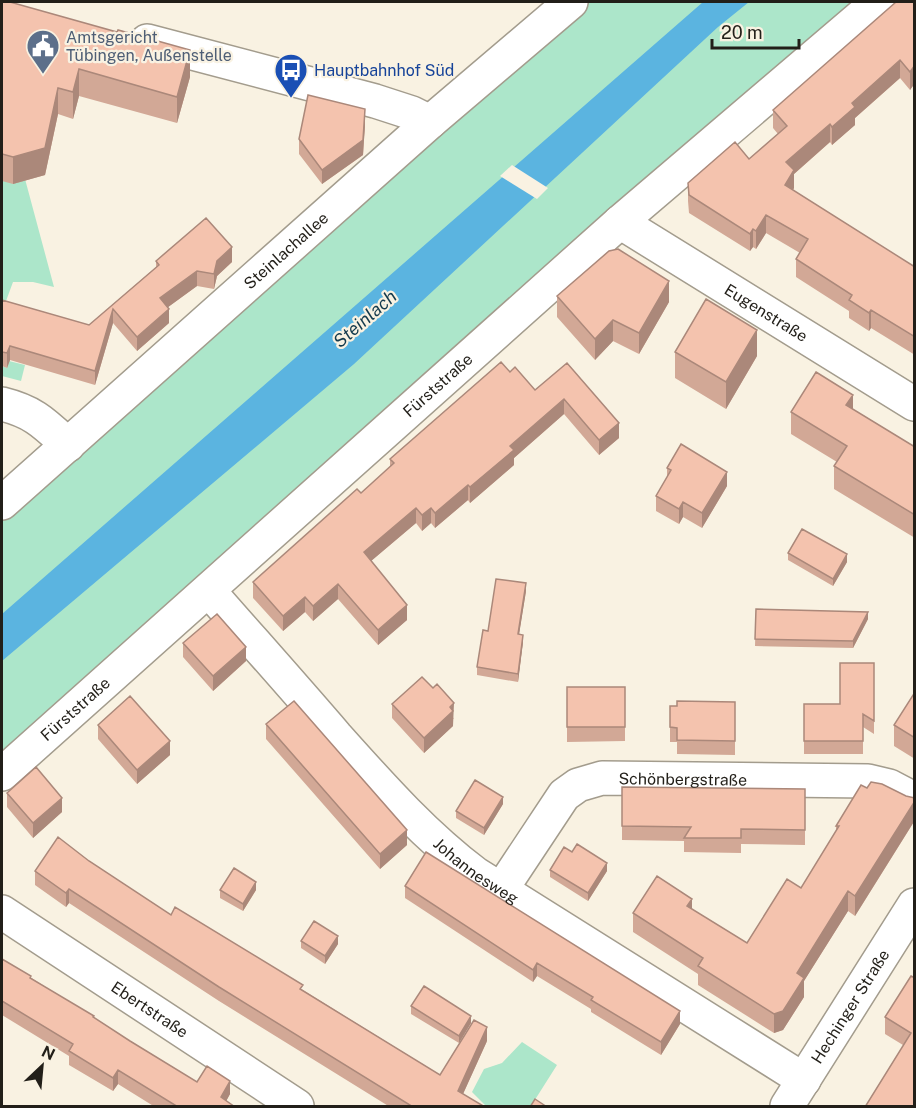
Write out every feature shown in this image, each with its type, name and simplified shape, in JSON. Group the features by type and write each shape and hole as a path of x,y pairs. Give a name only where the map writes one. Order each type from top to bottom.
{"street":[{"name":"Steinlachallee","path":"2,503 430,122 570,2"},
{"name":"Fürststraße","path":"2,774 620,222 878,2"},
{"path":"118,33 375,101 412,113 430,122"},
{"name":"Eugenstraße","path":"620,222 915,404"},
{"path":"2,404 24,409 68,445"},
{"name":"Johannesweg","path":"209,591 413,820 454,858 795,1093"},
{"name":"Schönbergstraße","path":"501,890 564,795 578,784 602,778 868,781 890,786 915,799"},
{"name":"Hechinger Straße","path":"795,1093 915,905"},
{"name":"Ebertstraße","path":"2,912 297,1107"}],"green space":[{"path":"568,2 878,2 2,774 2,503"},
{"path":"2,173 25,179 54,287 33,282 13,282 6,301 2,303"},
{"path":"9,361 25,365 21,381 2,376 2,366 7,368"},
{"path":"522,1042 557,1065 531,1106 486,1106 472,1092 484,1069 502,1063"}],"water":[{"name":"Steinlach","path":"703,2 749,2 718,27 354,364 2,661 2,614"}],"pier":[{"path":"512,165 548,188 537,199 500,176"}],"building":[{"path":"2,2 10,2 190,50 177,97 79,69 73,92 58,88 45,148 13,157 2,154"},
{"path":"896,2 915,2 915,65 910,72 900,60 852,103 855,107 832,127 830,124 786,162 794,170 785,185 915,267 915,337 871,310 869,313 849,300 852,295 796,259 808,239 766,215 756,231 753,229 750,234 689,195 688,183 735,142 749,159 787,126 773,110"},
{"path":"308,95 365,109 363,140 322,170 299,139"},
{"path":"206,218 232,247 217,261 214,274 197,271 160,298 169,309 137,337 113,309 95,371 10,346 7,353 2,352 2,300 89,325 159,265 156,261"},
{"path":"618,249 669,281 639,333 613,320 595,339 557,296 609,251"},
{"path":"706,299 757,330 726,382 675,352"},
{"path":"501,362 510,372 515,367 535,390 567,363 619,423 599,440 564,399 510,446 514,450 470,487 468,485 435,513 431,508 422,515 416,508 364,552 407,605 378,630 338,584 313,606 305,597 283,616 253,582 357,489 361,493 394,463 390,459"},
{"path":"816,372 853,395 846,405 915,447 915,515 834,466 847,446 791,412"},
{"path":"681,444 727,472 702,513 683,502 679,509 656,496 671,470 667,468"},
{"path":"802,529 847,554 833,579 788,553"},
{"path":"496,579 526,583 518,634 523,635 518,674 477,667 483,630 488,631"},
{"path":"756,609 868,612 853,641 755,639"},
{"path":"217,614 246,647 213,676 183,643"},
{"path":"840,663 874,663 874,721 863,714 863,741 804,741 804,704 840,704"},
{"path":"422,677 433,688 437,684 454,703 450,707 453,711 424,738 392,704"},
{"path":"567,687 625,687 625,727 567,727"},
{"path":"915,692 915,738 894,725"},
{"path":"130,696 170,741 137,770 98,725"},
{"path":"294,701 407,830 380,854 266,724"},
{"path":"677,701 735,702 735,741 677,740 677,728 670,727 670,706 677,706"},
{"path":"36,767 62,798 33,823 7,793"},
{"path":"475,780 503,797 484,828 456,811"},
{"path":"871,782 882,784 915,798 915,801 855,896 848,891 797,973 804,978 783,1011 774,1014 698,966 703,958 633,913 657,876 692,899 687,906 747,943 787,879 801,888 861,785 867,788"},
{"path":"622,787 805,789 805,830 741,829 741,838 684,838 691,827 622,826"},
{"path":"58,837 89,861 171,915 175,907 303,985 300,989 440,1075 474,1020 487,1027 458,1091 485,1107 413,1107 219,987 69,889 66,893 35,871"},
{"path":"577,844 607,863 588,893 550,870 564,847 572,852"},
{"path":"426,852 680,1011 661,1042 591,1000 593,997 537,963 533,970 405,886"},
{"path":"234,868 256,882 243,904 220,890"},
{"path":"314,921 338,936 325,956 301,941"},
{"path":"2,959 197,1082 207,1066 230,1081 221,1097 235,1107 178,1107 118,1070 113,1078 69,1051 73,1044 2,1001"},
{"path":"911,976 915,978 915,1107 865,1107 911,1033 885,1017"},
{"path":"424,986 471,1016 459,1036 411,1006"},
{"path":"535,1099 547,1107 530,1107"}],"place":[{"name":"Amtsgericht Tübingen, Außenstelle","path":"43,75"},
{"name":"Hauptbahnhof Süd","path":"291,99"}]}
